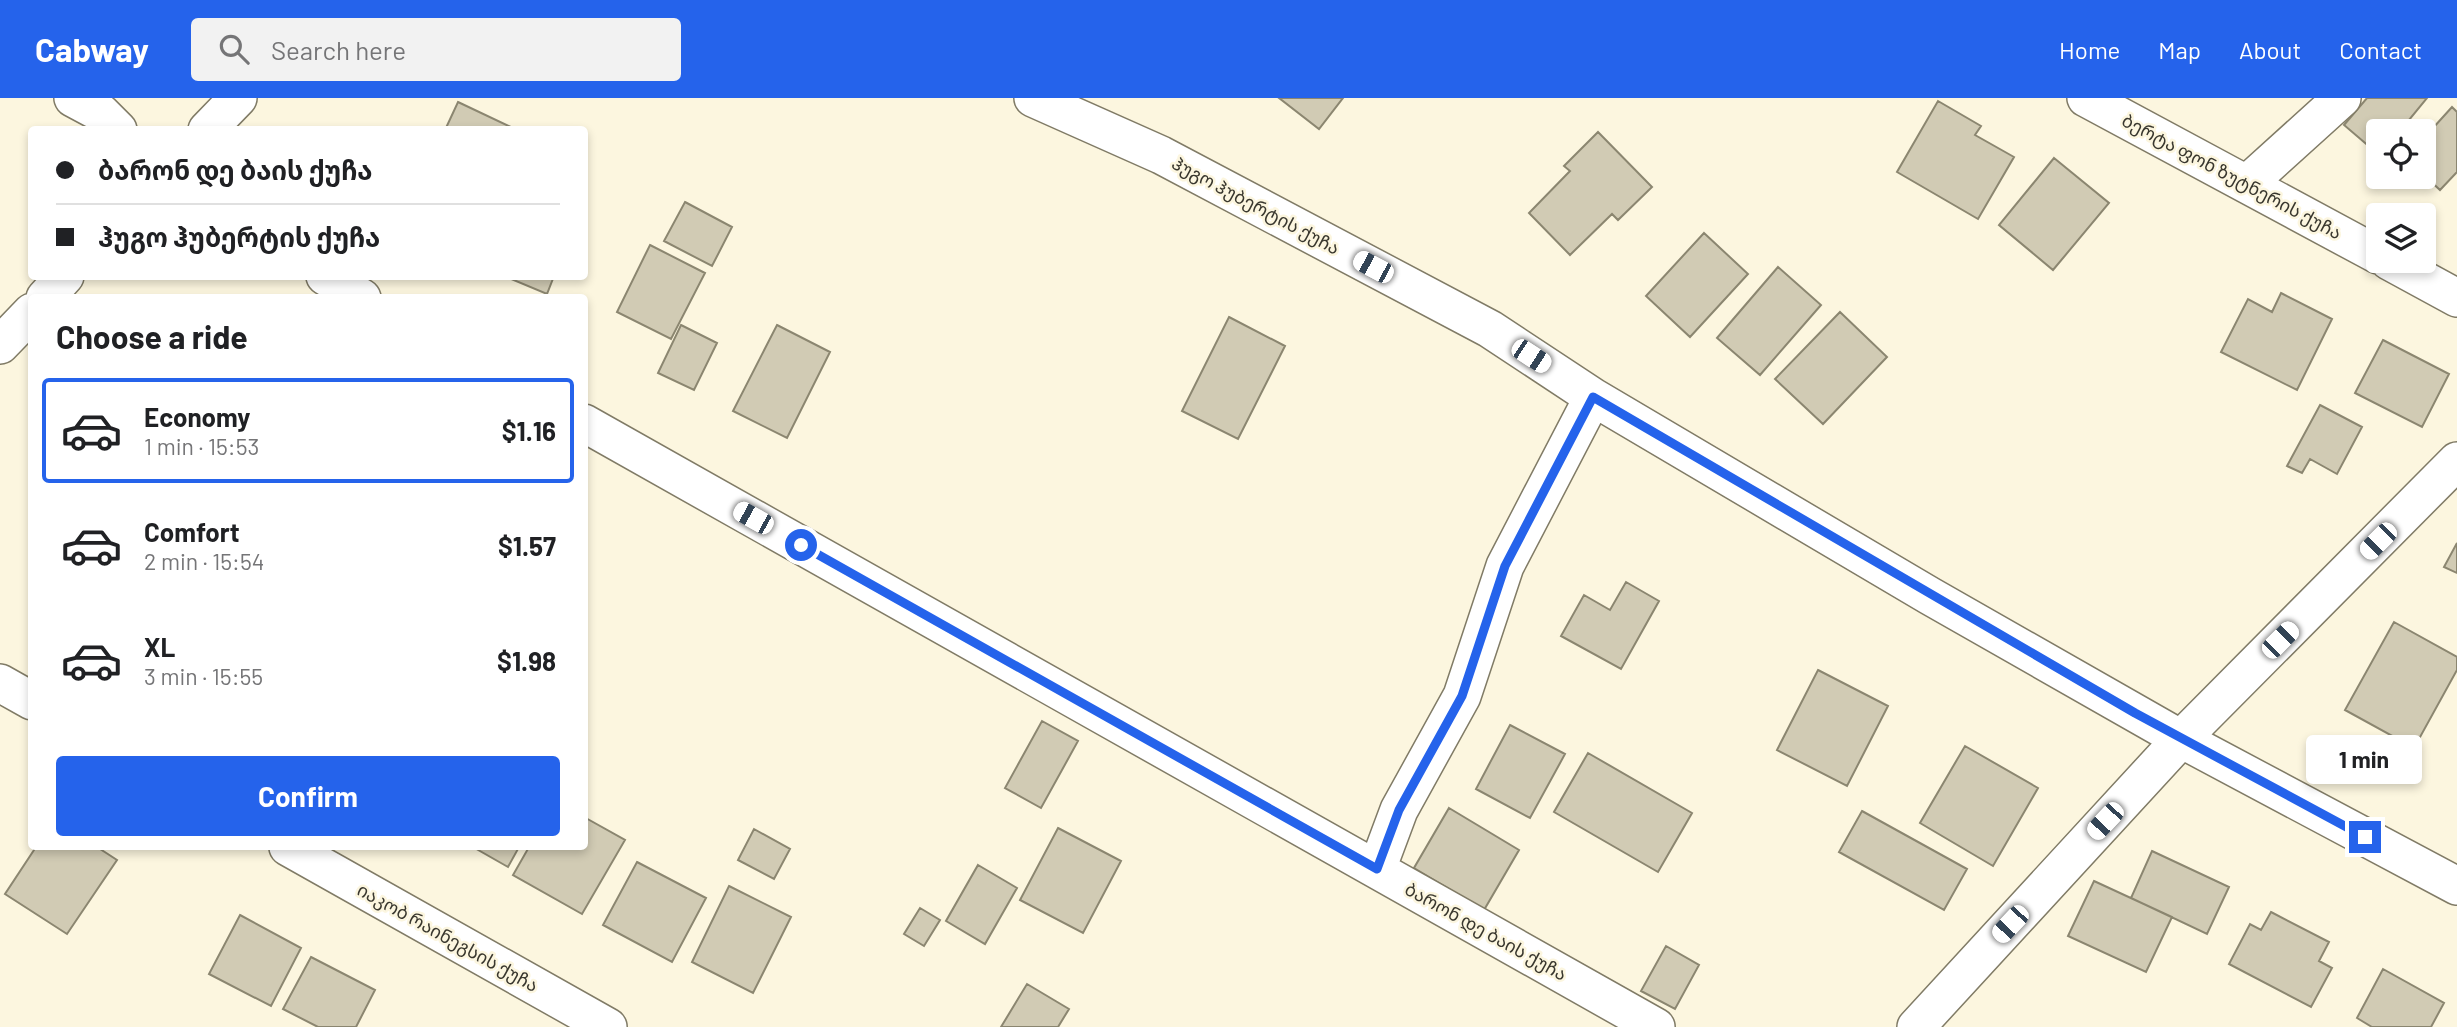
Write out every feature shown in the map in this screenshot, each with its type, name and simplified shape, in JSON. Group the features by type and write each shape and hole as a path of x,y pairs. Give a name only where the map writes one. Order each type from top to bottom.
{"street":[{"path":"73,98 101,113 114,126"},
{"path":"211,126 238,98"},
{"name":"ჰუგო ჰუბერტის ქუჩა","path":"1033,98 1161,155 1478,323 1593,397 2181,739 2457,886"},
{"name":"ბერტა ფონ ზუტნერის ქუჩა","path":"2086,98 2366,248"},
{"path":"2248,183 2342,98"},
{"path":"2411,273 2457,298"},
{"path":"49,294 61,280"},
{"path":"331,280 355,294"},
{"path":"0,345 28,316"},
{"path":"1377,869 1399,810 1462,696 1505,566 1593,397"},
{"name":"ბარონ დე ბაის ქუჩა","path":"588,425 1657,1027"},
{"path":"1916,1027 2181,739 2457,461"},
{"path":"0,683 28,699"},
{"name":"იაკობ რაინეგსის ქუჩა","path":"293,850 608,1027"}],"building":[{"path":"1279,98 1343,98 1319,129"},
{"path":"2367,98 2427,98 2410,119 2366,119 2366,144 2344,125"},
{"path":"1938,101 1981,126 1975,135 2014,157 1978,219 1897,172"},
{"path":"458,102 509,126 447,126"},
{"path":"2452,107 2457,112 2457,172 2440,190 2436,186 2436,125"},
{"path":"1598,132 1652,187 1618,220 1612,214 1570,255 1529,213 1570,171 1564,166"},
{"path":"2054,158 2109,203 2053,270 1999,225"},
{"path":"685,202 732,227 712,266 664,241"},
{"path":"1704,233 1748,274 1690,337 1646,296"},
{"path":"650,245 705,273 671,339 617,312"},
{"path":"1778,267 1821,305 1760,375 1717,338"},
{"path":"514,280 552,280 547,294"},
{"path":"2281,293 2332,319 2297,390 2221,352 2248,299 2272,312"},
{"path":"1840,312 1887,357 1823,424 1775,379"},
{"path":"1229,317 1285,346 1238,439 1182,411"},
{"path":"681,325 717,343 694,390 658,373"},
{"path":"777,325 830,352 787,438 733,411"},
{"path":"2383,340 2449,374 2422,427 2355,393"},
{"path":"2320,405 2362,427 2337,474 2310,459 2302,473 2287,466"},
{"path":"2457,543 2457,573 2444,567"},
{"path":"1626,582 1659,601 1621,669 1561,636 1584,595 1610,610"},
{"path":"2394,622 2457,657 2457,670 2414,748 2345,710"},
{"path":"1818,670 1888,706 1847,786 1777,750"},
{"path":"1042,721 1078,741 1041,808 1005,788"},
{"path":"1510,725 1565,754 1530,818 1476,789"},
{"path":"1965,746 2038,788 1993,866 1920,823"},
{"path":"1588,753 1692,813 1658,872 1554,812"},
{"path":"1449,808 1519,850 1484,910 1414,868"},
{"path":"1862,811 1967,869 1944,910 1839,852"},
{"path":"588,819 625,840 582,914 513,875 527,850 588,850"},
{"path":"1058,828 1121,861 1083,933 1020,900"},
{"path":"754,829 790,849 774,879 738,860"},
{"path":"34,850 102,850 117,860 67,934 5,894"},
{"path":"478,850 517,850 508,867"},
{"path":"2152,851 2229,887 2207,934 2131,898"},
{"path":"637,862 706,898 672,962 603,925"},
{"path":"978,865 1017,888 985,944 946,921"},
{"path":"2094,881 2172,917 2146,972 2068,936"},
{"path":"729,886 791,917 753,993 692,962"},
{"path":"920,908 940,920 924,946 904,934"},
{"path":"2271,912 2329,942 2319,961 2332,968 2311,1007 2229,964 2250,924 2261,930"},
{"path":"240,915 301,948 271,1006 209,974"},
{"path":"1666,946 1699,965 1675,1009 1641,991"},
{"path":"311,957 375,990 356,1027 318,1027 283,1009"},
{"path":"2383,969 2444,1003 2431,1027 2372,1027 2357,1018"},
{"path":"1027,984 1069,1009 1058,1027 1001,1027"}],"route":[{"path":"801,545 1377,869 1399,810 1462,696 1505,566 1593,397 1709,463 1930,596 2135,713 2365,837"}]}
